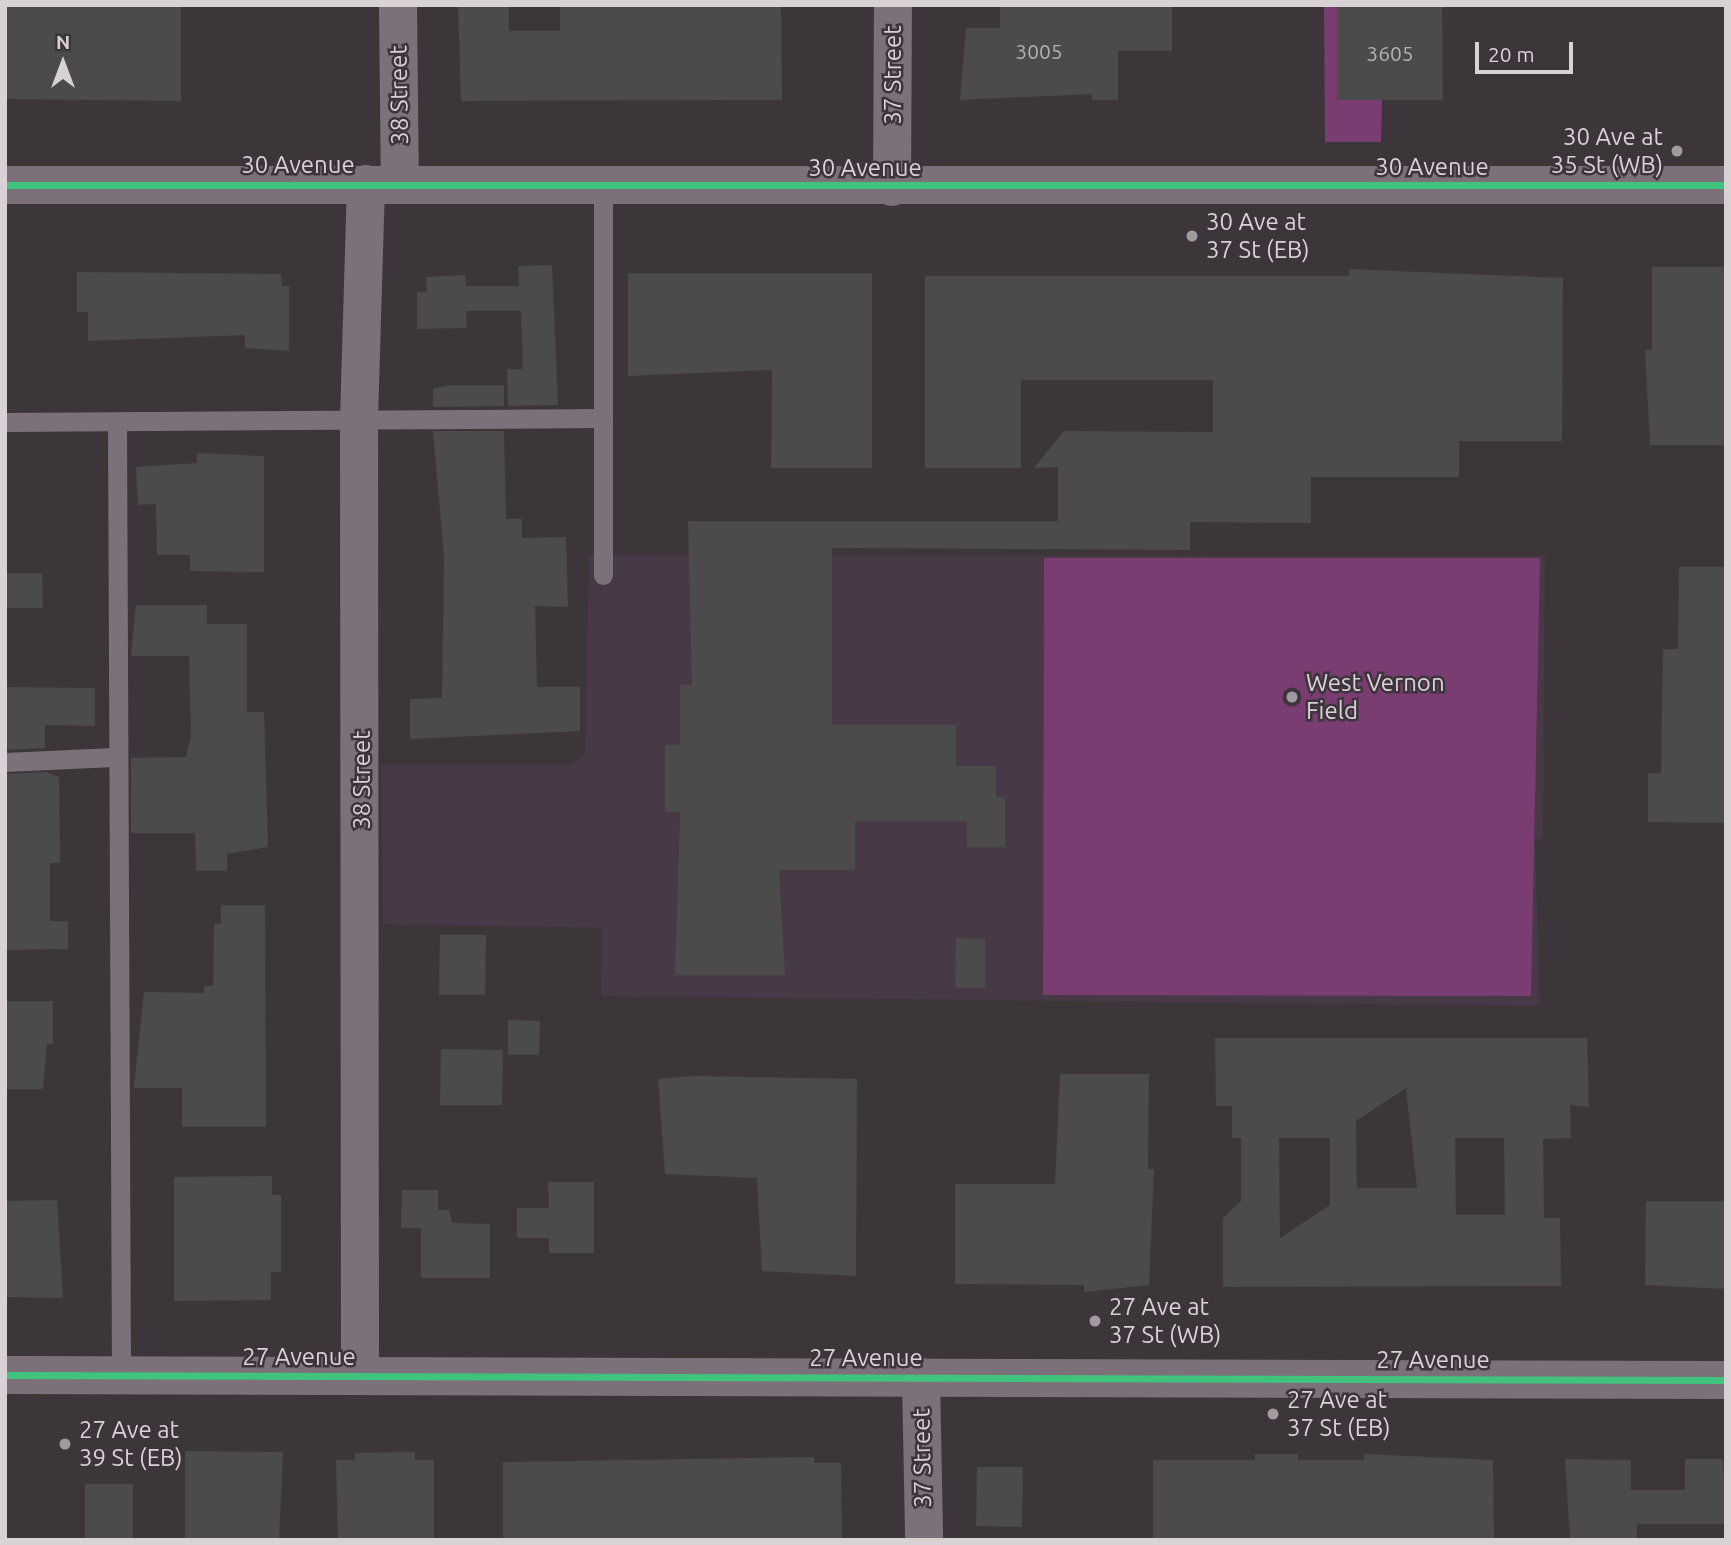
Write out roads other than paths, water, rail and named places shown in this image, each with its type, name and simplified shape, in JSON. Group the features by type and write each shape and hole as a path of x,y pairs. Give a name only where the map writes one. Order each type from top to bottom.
{"street":[{"name":"38 Street","path":"360,1376 359,421 398,5"},
{"name":"37 Street","path":"892,187 893,5"},
{"name":"30 Avenue","path":"5,185 1726,185"},
{"name":"27 Avenue","path":"5,1375 1726,1380"},
{"name":"37 Street","path":"921,1377 924,1540"}],"lane":[{"path":"603,187 603,575"},
{"path":"5,422 603,418"},
{"path":"117,422 114,757 121,1375"},
{"path":"5,762 114,757"}],"place":[{"name":"30 Ave at 35 St (WB)","path":"1677,151"},
{"name":"30 Ave at 37 St (EB)","path":"1192,236"},
{"name":"West Vernon Field","path":"1292,697"},
{"name":"27 Ave at 37 St (WB)","path":"1095,1321"},
{"name":"27 Ave at 37 St (EB)","path":"1273,1414"},
{"name":"27 Ave at 39 St (EB)","path":"65,1444"}]}
